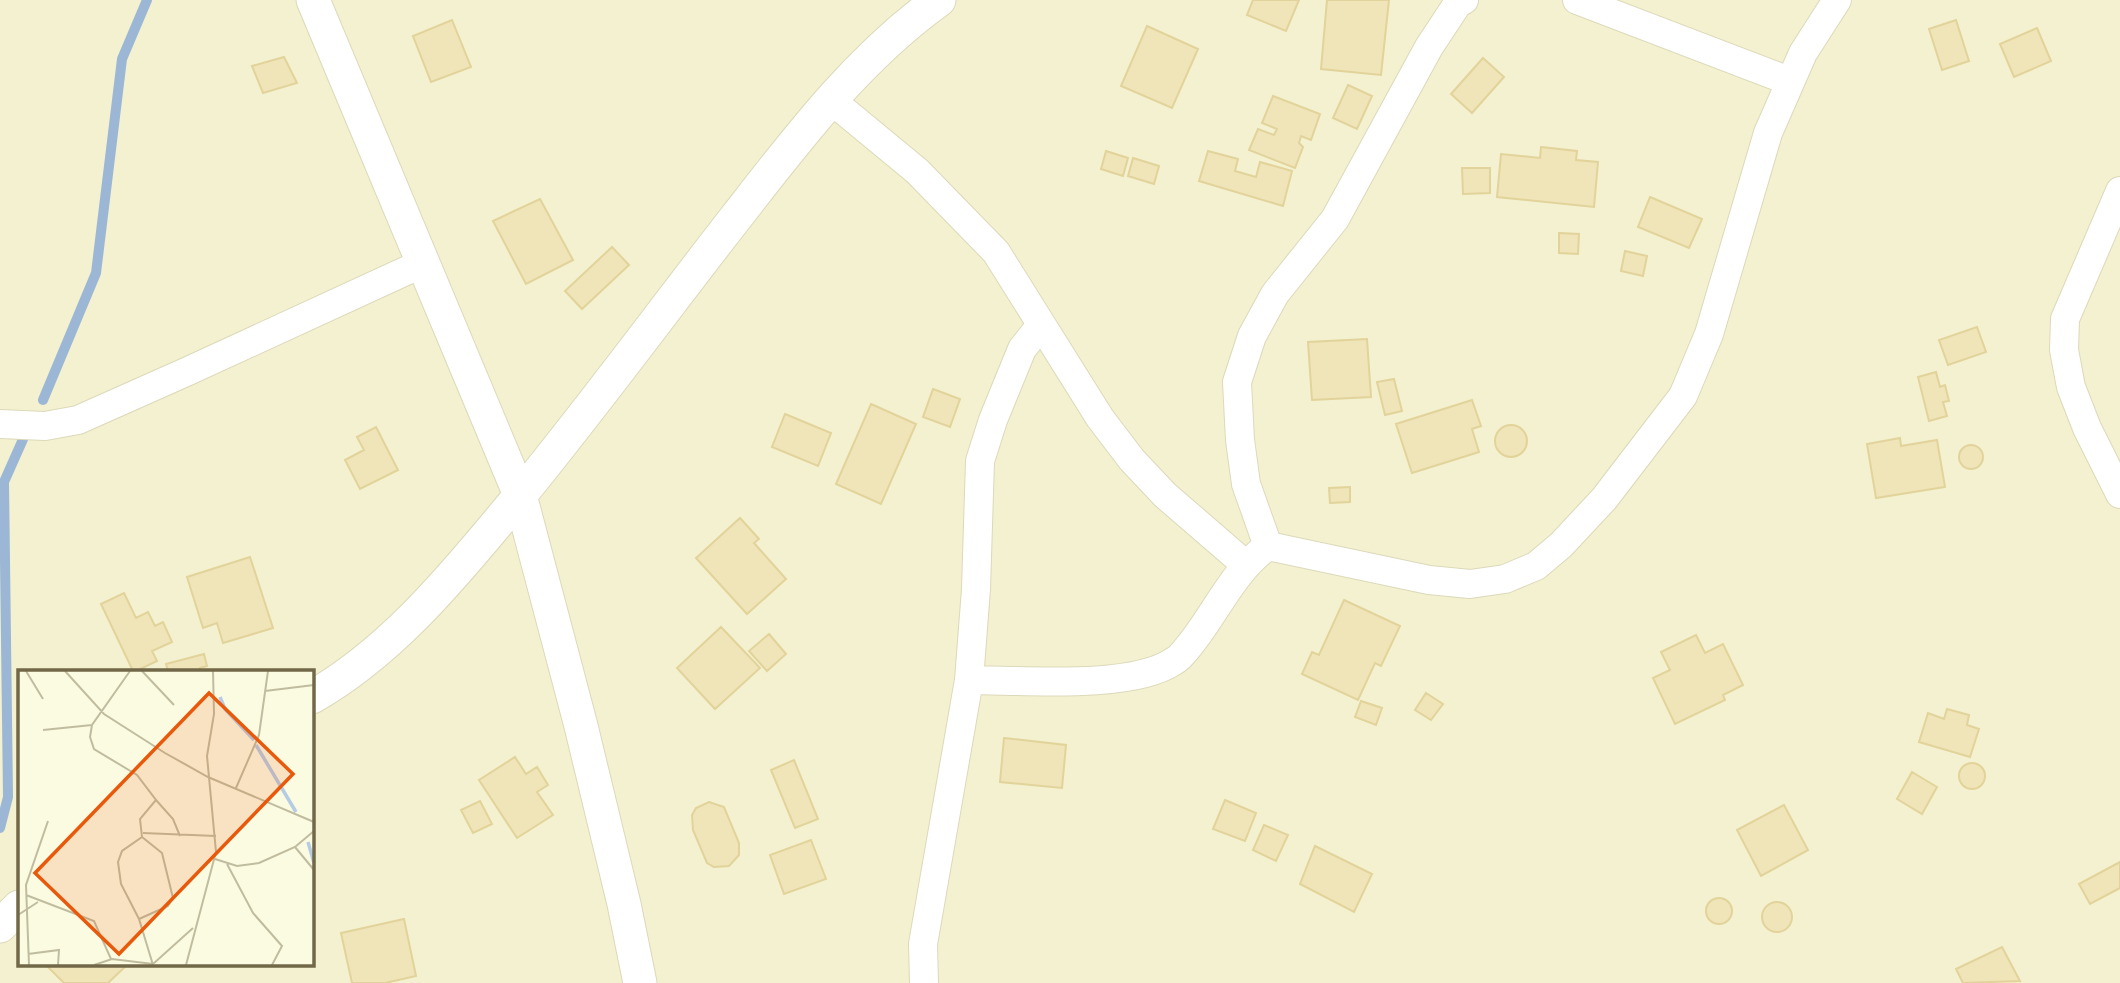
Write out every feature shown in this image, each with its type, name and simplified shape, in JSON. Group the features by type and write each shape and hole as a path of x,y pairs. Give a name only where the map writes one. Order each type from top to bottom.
{"street":[{"path":"313,0 520,495 584,739 640,983"},
{"path":"313,696 337,683 401,628 458,570 831,100 873,54 939,0"},
{"path":"1268,546 1246,484 1240,440 1237,382 1252,336 1275,294 1335,219 1429,47 1458,3 1464,0"},
{"path":"1577,0 1789,81"},
{"path":"1268,546 1429,580 1470,584 1505,579 1536,565 1561,545 1604,499 1683,396 1709,334 1768,133 1803,53 1837,0"},
{"path":"831,100 917,171 996,252 1100,418 1132,460 1165,495 1246,565"},
{"path":"2120,191 2065,319 2064,350 2071,387 2087,428 2120,494"},
{"path":"0,424 45,426 78,420 423,263"},
{"path":"924,983 923,944 969,680 976,589 980,461 993,420 1022,349 1041,325"},
{"path":"969,680 1114,680 1155,670 1175,661 1190,645 1246,565 1268,546"},
{"path":"0,926 18,908"}],"shaded area":[{"path":"0,0 2120,0 2120,983 0,983"}],"building":[{"path":"1253,0 1299,0 1286,31 1247,15"},
{"path":"1327,0 1389,0 1381,75 1321,69"},
{"path":"452,20 471,67 431,82 413,36"},
{"path":"1956,20 1969,61 1942,70 1929,29"},
{"path":"1147,26 1198,49 1172,108 1121,86"},
{"path":"2037,28 2051,61 2014,77 2000,44"},
{"path":"284,57 297,83 263,93 252,66"},
{"path":"1483,58 1504,77 1472,113 1451,94"},
{"path":"1348,85 1372,96 1357,129 1333,118"},
{"path":"1273,96 1320,114 1311,140 1301,136 1299,143 1303,147 1295,168 1249,150 1258,129 1274,135 1277,129 1262,123"},
{"path":"1541,147 1577,151 1576,160 1598,162 1594,207 1497,197 1501,154 1540,158"},
{"path":"1106,151 1128,158 1123,176 1101,169"},
{"path":"1208,151 1238,159 1235,171 1256,177 1260,162 1292,171 1283,206 1199,181"},
{"path":"1133,158 1159,166 1154,184 1128,176"},
{"path":"1462,168 1490,168 1490,193 1463,194"},
{"path":"1650,197 1702,219 1689,248 1638,227"},
{"path":"540,199 573,260 526,284 493,221"},
{"path":"1559,233 1579,234 1578,254 1559,253"},
{"path":"612,247 629,265 582,309 565,291"},
{"path":"1625,251 1647,256 1643,276 1621,271"},
{"path":"1977,327 1986,352 1948,365 1939,340"},
{"path":"1367,339 1371,397 1312,400 1308,342"},
{"path":"1936,372 1940,387 1945,385 1949,401 1943,402 1947,416 1929,421 1918,377"},
{"path":"1394,379 1402,411 1385,415 1377,382"},
{"path":"933,389 960,399 950,427 923,417"},
{"path":"1472,400 1481,426 1472,429 1479,452 1412,473 1396,424"},
{"path":"871,404 916,424 881,504 836,484"},
{"path":"785,414 831,433 818,466 772,447"},
{"path":"1511,425 1522,430 1527,441 1522,452 1511,457 1500,452 1495,441 1500,430"},
{"path":"376,427 398,470 360,489 345,460 364,450 357,437"},
{"path":"1900,438 1901,446 1937,440 1945,487 1876,498 1867,444"},
{"path":"1971,445 1980,448 1983,457 1980,466 1971,469 1962,466 1959,457 1962,448"},
{"path":"1350,487 1350,502 1330,503 1329,488"},
{"path":"740,518 759,539 754,543 786,579 747,614 696,558"},
{"path":"250,557 273,628 223,643 217,623 203,628 187,577"},
{"path":"124,593 136,618 148,612 155,626 163,622 172,642 152,651 157,661 133,670 101,604"},
{"path":"1344,600 1400,626 1381,666 1375,663 1358,700 1302,674 1312,652 1319,655"},
{"path":"721,627 760,668 715,709 677,668"},
{"path":"769,634 786,654 767,671 749,651"},
{"path":"1696,635 1705,653 1723,644 1743,685 1723,695 1725,700 1675,724 1653,678 1670,670 1661,652"},
{"path":"204,654 207,666 201,670 168,670 166,664"},
{"path":"1426,693 1443,704 1431,720 1415,710"},
{"path":"1361,701 1382,708 1376,725 1355,717"},
{"path":"1947,709 1969,715 1967,725 1979,729 1970,757 1919,742 1928,713 1944,719"},
{"path":"1004,738 1066,745 1062,788 1000,782"},
{"path":"515,757 526,774 537,767 548,785 537,792 553,815 517,838 479,780"},
{"path":"794,760 818,819 795,828 771,770"},
{"path":"1972,763 1981,767 1985,776 1981,785 1972,789 1963,785 1959,776 1963,767"},
{"path":"1912,772 1937,787 1922,814 1897,799"},
{"path":"1225,800 1256,813 1245,841 1213,829"},
{"path":"480,801 492,824 473,833 461,810"},
{"path":"709,802 724,807 739,843 739,855 729,866 714,867 707,863 693,830 692,815 696,808"},
{"path":"1784,805 1808,850 1761,876 1737,830"},
{"path":"1264,825 1288,835 1276,861 1253,850"},
{"path":"811,840 826,879 784,894 770,855"},
{"path":"1315,846 1372,874 1354,912 1300,884"},
{"path":"2120,862 2120,888 2090,904 2079,884"},
{"path":"1719,898 1728,902 1732,911 1728,920 1719,924 1710,920 1706,911 1710,902"},
{"path":"1777,902 1788,906 1792,917 1788,928 1777,932 1766,928 1762,917 1766,906"},
{"path":"404,919 416,976 385,983 352,983 341,933"},
{"path":"2002,947 2020,981 1963,983 1956,969"},
{"path":"127,965 108,983 64,983 48,967"}],"waterway":[{"path":"43,400 96,273 122,59 147,0"},
{"path":"0,828 8,797 4,482 24,437"}]}
